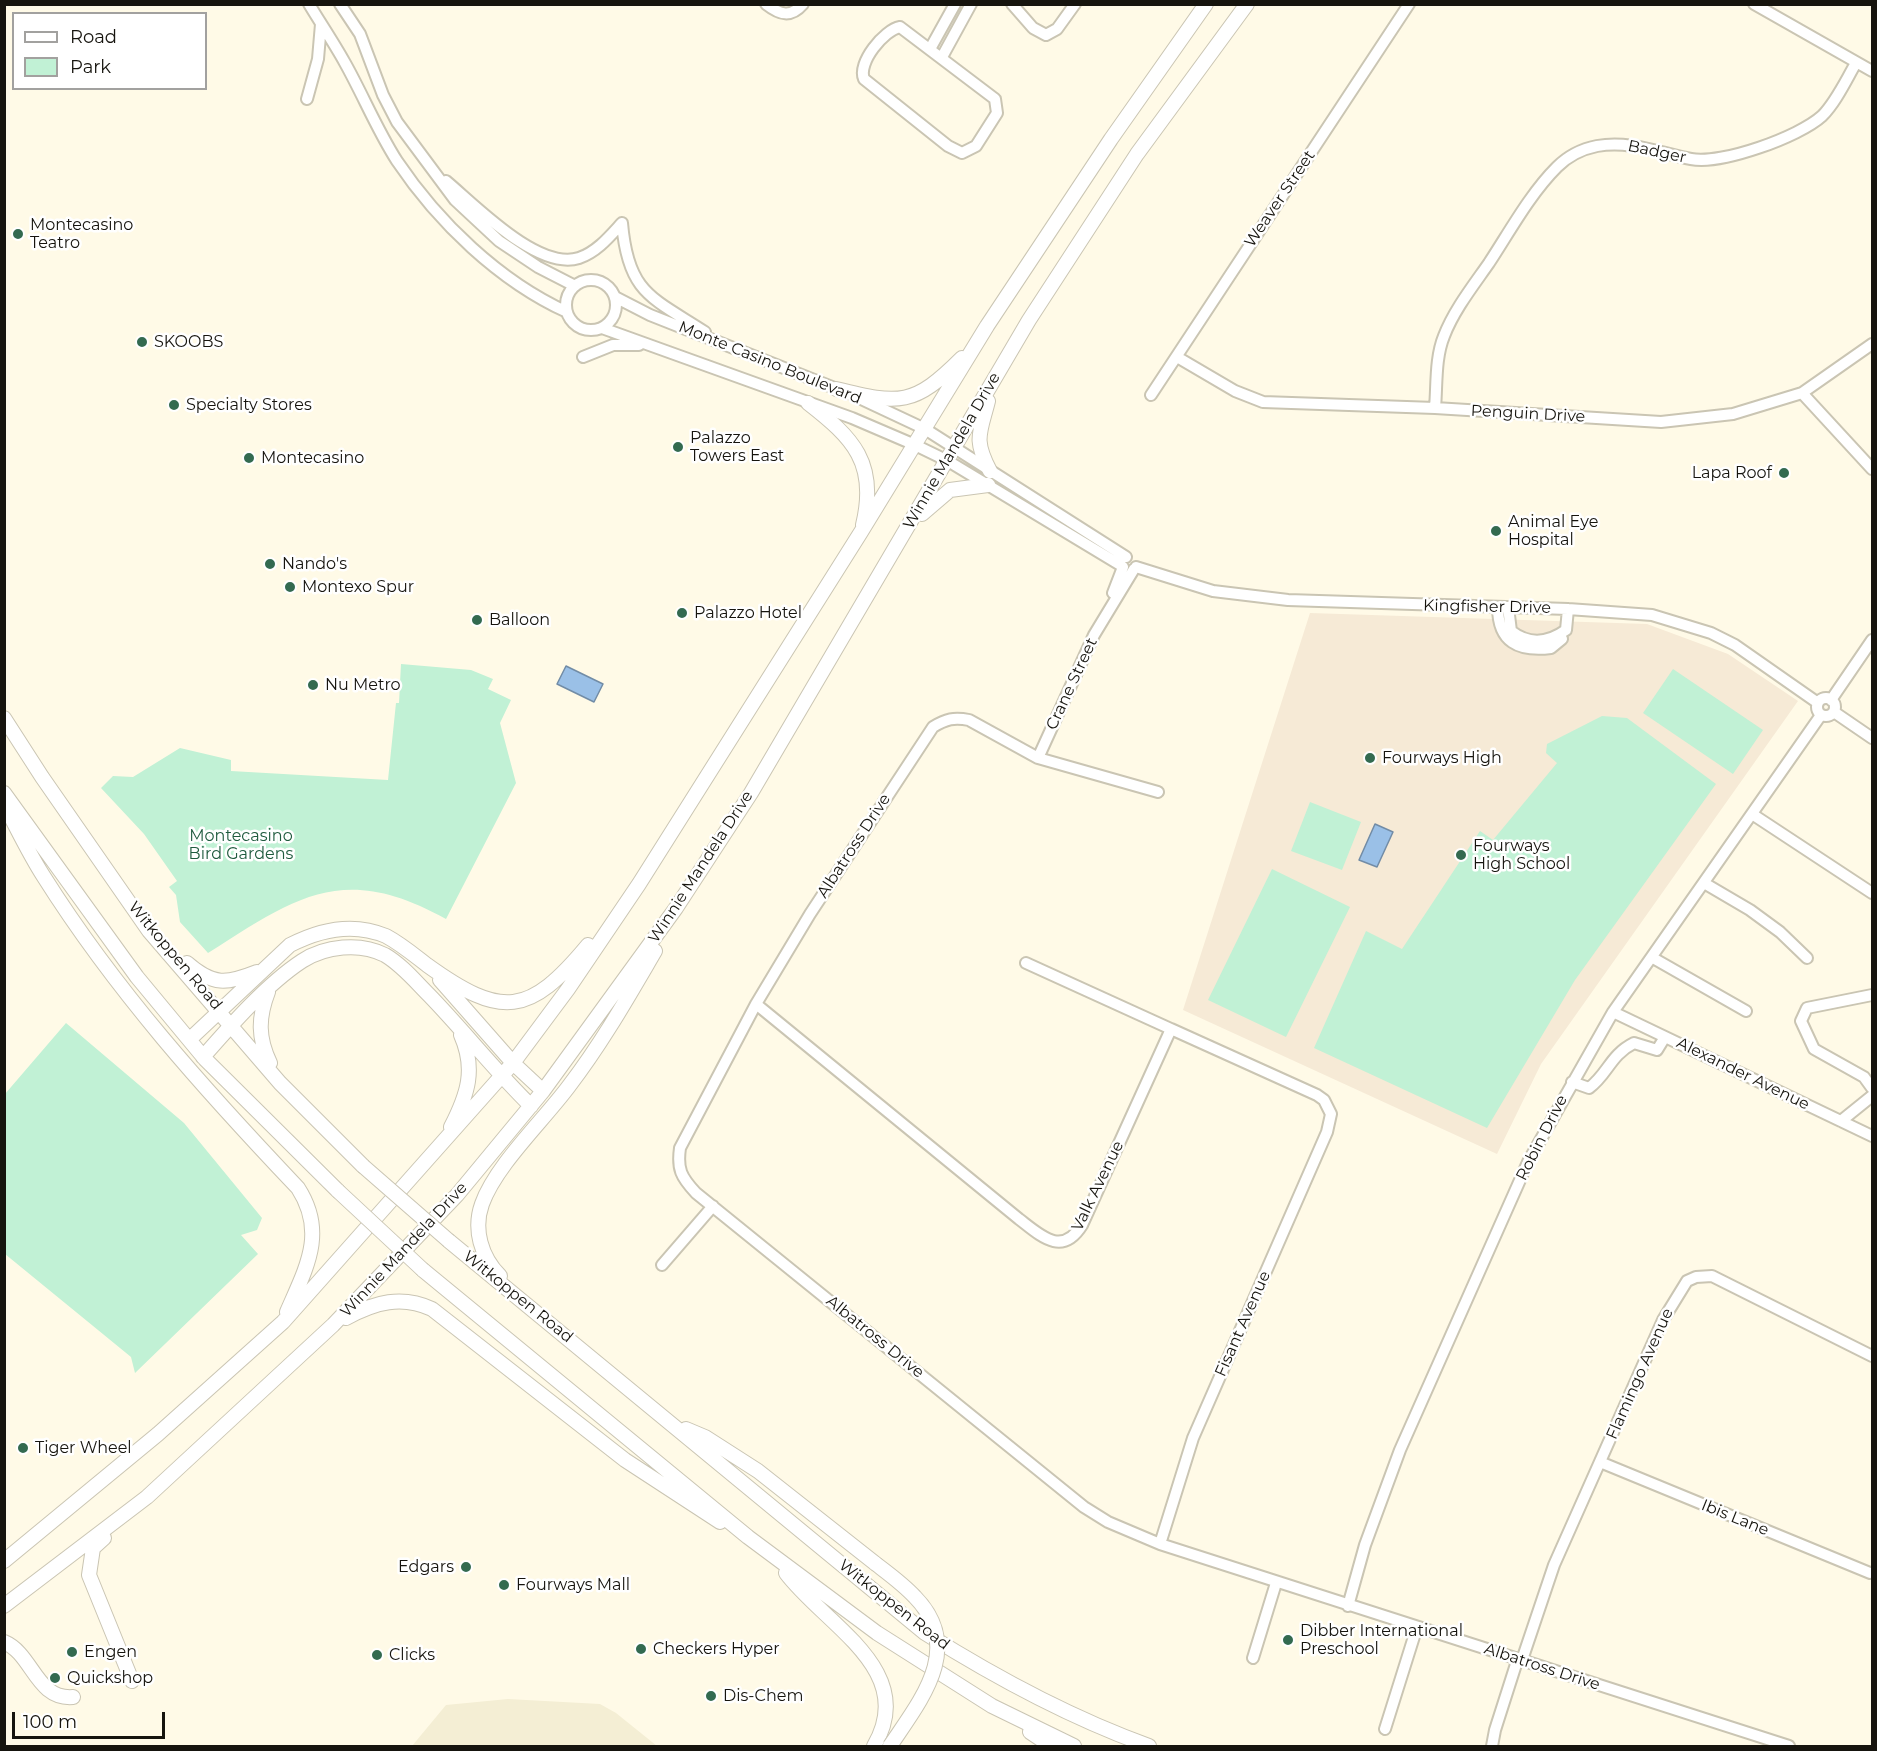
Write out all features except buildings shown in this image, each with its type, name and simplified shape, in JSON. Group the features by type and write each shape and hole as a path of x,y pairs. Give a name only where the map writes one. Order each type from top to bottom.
{"main road":[{"name":"Winnie Mandela Drive","path":"4,1561 158,1434 283,1322 513,1063 639,884 861,532 987,326 1111,138 1206,4"},
{"name":"Winnie Mandela Drive","path":"4,1606 147,1497 333,1325 457,1195 543,1091 676,908 751,793 951,455 992,381 1137,154 1247,4"},
{"path":"836,389 876,399 896,399 918,394 944,376 987,326"},
{"path":"990,471 981,454 978,437 992,381"},
{"path":"808,403 838,427 861,457 867,495 861,532"},
{"path":"904,535 932,504 950,490 988,485"},
{"name":"Witkoppen Road","path":"4,718 149,931 221,1011 280,1083 363,1166 449,1241 925,1633 970,1661 1122,1742 1143,1746"},
{"name":"Witkoppen Road","path":"4,793 137,977 203,1057 338,1191 423,1270 748,1537 877,1633 992,1706 1074,1746"},
{"path":"4,804 43,875 133,1003 165,1043 298,1188 306,1202 314,1231 312,1249 283,1322"},
{"path":"190,1039 290,945 310,935 336,928 373,931 402,944 456,986 483,999 502,1004 531,998 553,984 568,969 639,884"},
{"path":"537,1313 496,1272 485,1257 479,1228 482,1204 498,1175 570,1086 609,1029 671,923 676,908"},
{"path":"149,931 197,972 216,981 237,980 263,969"},
{"path":"203,1057 270,988 303,960 341,947 368,948 385,955 404,968 531,1106"},
{"path":"425,963 513,1063 543,1091"},
{"path":"270,988 259,1026 264,1049 280,1083"},
{"path":"439,1149 470,1086 468,1051 455,1022"},
{"path":"333,1325 359,1311 383,1302 414,1302 432,1309 625,1460 707,1515 748,1537"},
{"path":"675,1425 705,1437 758,1470 917,1598 929,1616 937,1637 936,1666 931,1683 890,1746"},
{"path":"132,1681 92,1586 88,1566 96,1544 132,1515 147,1497"},
{"path":"774,1557 790,1578 863,1651 884,1686 886,1716 874,1746"},
{"path":"4,1642 19,1653 48,1690 58,1696 73,1697"},
{"path":"992,1706 1051,1746"}],"street":[{"path":"309,4 398,161 440,215 479,254 535,294 567,312"},
{"path":"340,4 360,34 383,95 397,122 455,200 499,241 538,267 575,286"},
{"path":"766,4 788,15 793,14 803,4"},
{"path":"1012,4 1033,28 1046,35 1057,29 1075,4"},
{"name":"Weaver Street","path":"1151,395 1409,4"},
{"path":"1754,4 1872,71"},
{"path":"930,49 955,5 969,9 942,57"},
{"path":"307,99 318,59 321,24"},
{"path":"904,28 930,49 992,95 997,106 997,112 982,138 966,153 948,146 868,84 862,75 862,69 875,46 893,29 904,28"},
{"name":"Badger","path":"1435,408 1440,351 1452,318 1526,207 1559,165 1583,150 1616,144 1662,150 1693,159 1727,158 1743,153 1805,129 1815,122 1825,113 1856,63"},
{"path":"431,168 500,226 550,258 561,260 579,258 607,240 622,223 628,266 635,281 650,297 727,346"},
{"path":"597,281 604,284 615,297 613,318 602,328 583,329 572,322 567,312 568,295 581,282 597,281"},
{"name":"Monte Casino Boulevard","path":"615,297 650,315 836,389 925,429 951,455"},
{"name":"Monte Casino Boulevard","path":"602,328 852,418 915,445 951,455"},
{"path":"583,357 603,347 624,344 663,349"},
{"name":"Penguin Drive","path":"1177,357 1235,391 1263,402 1435,408 1661,422 1733,414 1802,393 1872,344"},
{"path":"1802,393 1872,469"},
{"name":"Kingfisher Drive","path":"951,455 990,471 1017,486 1046,512 1128,565 1213,591 1288,600 1568,609 1652,615 1711,633 1735,645 1818,703"},
{"name":"Kingfisher Drive","path":"951,455 988,485 1010,498 1046,512"},
{"path":"1010,498 1017,486"},
{"name":"Crane Street","path":"1038,758 1128,565"},
{"path":"1503,607 1498,626 1503,633 1520,646 1531,649 1551,648 1561,640 1566,630 1568,609"},
{"path":"1831,700 1872,640"},
{"path":"1824,699 1831,700 1835,706 1834,712 1827,716 1821,715 1817,710 1818,703 1824,699"},
{"path":"1834,712 1872,738"},
{"name":"Robin Drive","path":"1348,1606 1365,1545 1400,1450 1528,1162 1613,1012 1821,715"},
{"name":"Albatross Drive","path":"1158,792 1038,758 969,720 956,717 944,720 933,727 816,904 756,1004 680,1148 677,1167 682,1179 1084,1507 1108,1522 1160,1544 1276,1583 1789,1746"},
{"path":"1752,814 1872,893"},
{"path":"1704,884 1750,910 1780,932 1807,958"},
{"path":"1653,958 1746,1011"},
{"path":"1026,963 1172,1029"},
{"path":"1872,995 1807,1008 1800,1021 1814,1049 1864,1077 1872,1088"},
{"name":"Valk Avenue","path":"756,1004 1044,1239 1054,1242 1070,1239 1082,1225 1172,1029"},
{"name":"Alexander Avenue","path":"1613,1012 1872,1136"},
{"name":"Fisant Avenue","path":"1160,1544 1193,1438 1327,1132 1331,1118 1329,1107 1317,1095 1172,1029"},
{"path":"1572,1082 1589,1088 1614,1056 1624,1048 1634,1043 1657,1050 1665,1037"},
{"path":"1841,1121 1872,1096"},
{"path":"662,1265 713,1206"},
{"name":"Flamingo Avenue","path":"1492,1746 1495,1730 1554,1565 1663,1320 1687,1281 1696,1277 1712,1276 1872,1356"},
{"name":"Ibis Lane","path":"1600,1462 1872,1574"},
{"path":"1253,1658 1276,1583"},
{"path":"1385,1729 1417,1627"}],"shaded area":[{"name":"Fourways High School","path":"1310,613 1647,624 1728,654 1798,701 1541,1064 1497,1154 1183,1010"},
{"path":"508,1699 600,1704 616,1713 657,1746 412,1746 446,1705"}],"green space":[{"name":"Montecasino Bird Gardens","path":"401,664 471,670 493,679 488,689 511,700 500,723 516,783 446,919 410,902 378,892 349,890 322,893 296,902 268,916 208,953 180,922 176,895 169,887 177,881 144,834 101,788 113,776 133,777 180,748 231,760 231,771 388,780 396,703 399,703"},
{"path":"1673,669 1763,730 1733,774 1643,713"},
{"path":"1602,716 1627,718 1716,784 1575,980 1487,1128 1314,1048 1366,931 1402,949 1480,831 1493,840 1557,763 1546,753 1547,744"},
{"path":"1310,802 1361,822 1342,870 1291,851"},
{"path":"1272,869 1350,907 1286,1037 1208,1000"},
{"path":"66,1023 184,1123 262,1218 257,1230 241,1235 258,1254 135,1373 131,1357 5,1254 5,1094"}],"water":[{"path":"566,666 603,684 594,702 557,684"},
{"path":"1375,824 1393,832 1377,867 1359,860"}],"place":[{"name":"Montecasino Teatro","path":"18,234"},
{"name":"SKOOBS","path":"142,342"},
{"name":"Specialty Stores","path":"174,405"},
{"name":"Palazzo Towers East","path":"678,447"},
{"name":"Montecasino","path":"249,458"},
{"name":"Lapa Roof","path":"1784,473"},
{"name":"Animal Eye Hospital","path":"1496,531"},
{"name":"Nando's","path":"270,564"},
{"name":"Montexo Spur","path":"290,587"},
{"name":"Palazzo Hotel","path":"682,613"},
{"name":"Balloon","path":"477,620"},
{"name":"Nu Metro","path":"313,685"},
{"name":"Fourways High","path":"1370,758"},
{"name":"Fourways High School","path":"1461,855"},
{"name":"Tiger Wheel","path":"23,1448"},
{"name":"Edgars","path":"466,1567"},
{"name":"Fourways Mall","path":"504,1585"},
{"name":"Dibber International Preschool","path":"1288,1640"},
{"name":"Checkers Hyper","path":"641,1649"},
{"name":"Engen","path":"72,1652"},
{"name":"Clicks","path":"377,1655"},
{"name":"Quickshop","path":"55,1678"},
{"name":"Dis-Chem","path":"711,1696"}]}
